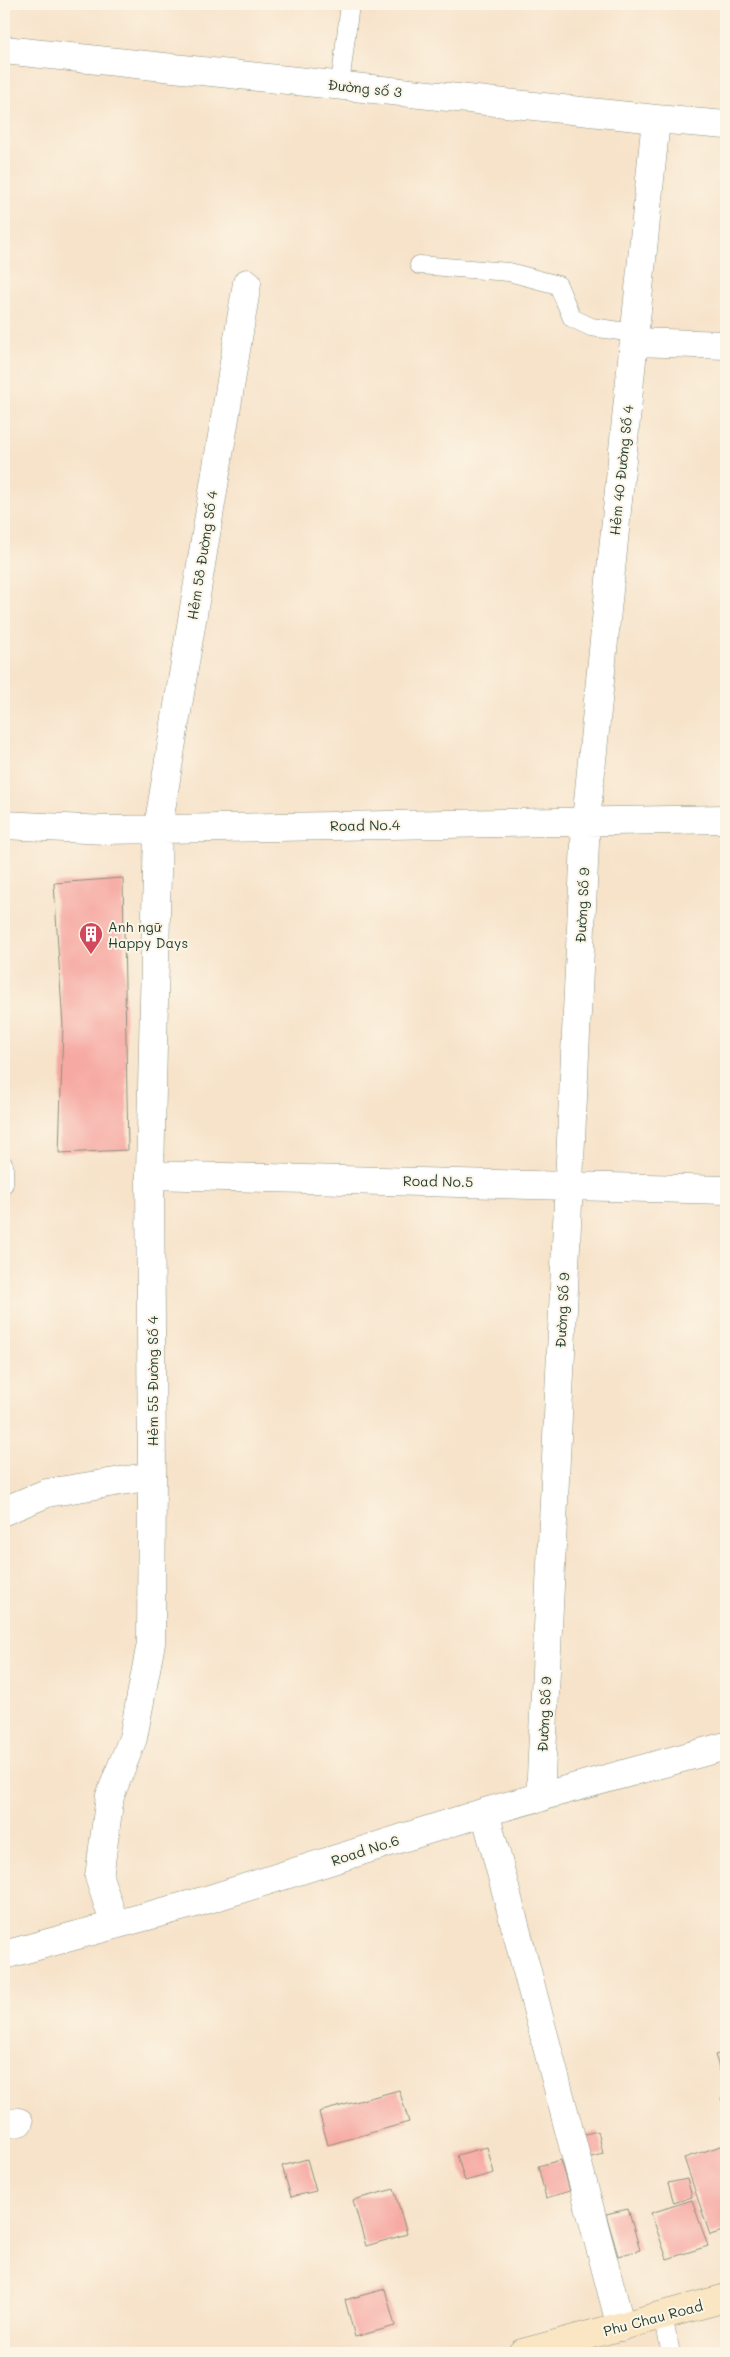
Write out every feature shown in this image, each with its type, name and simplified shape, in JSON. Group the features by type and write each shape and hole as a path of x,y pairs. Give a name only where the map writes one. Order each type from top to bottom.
{"street":[{"name":"Đường số 3","path":"4,50 656,119 726,124"},
{"name":"Hẻm 40 Đường Số 4","path":"586,821 656,119"},
{"name":"Hẻm 58 Đường Số 4","path":"158,828 247,283"},
{"path":"634,338 726,345"},
{"name":"Road No.4","path":"4,825 105,830 726,819"},
{"name":"Đường Số 9","path":"540,1798 586,821"},
{"name":"Hẻm 55 Đường Số 4","path":"115,1925 99,1877 110,1796 133,1738 151,1643 150,1175 158,828"},
{"name":"Road No.5","path":"150,1175 568,1184 726,1190"},
{"path":"4,1511 46,1493 152,1476"},
{"name":"Road No.6","path":"4,1955 204,1902 484,1812 726,1746"},
{"path":"484,1812 620,2328"},
{"name":"Phu Chau Road","path":"522,2353 726,2298"}],"lane":[{"path":"340,86 350,4"},
{"path":"419,265 509,272 558,285 572,318 591,327 634,338"},
{"path":"4,1165 4,1184"},
{"path":"663,2316 671,2353"}],"shaded area":[{"path":"726,2341 726,2353 680,2353"}],"building":[{"name":"Anh ngữ Happy Days","path":"123,878 128,1150 59,1153 63,1027 54,883"},
{"path":"726,2052 726,2089 715,2055"},
{"path":"399,2090 409,2122 328,2145 319,2112"},
{"path":"726,2096 726,2113 721,2098"},
{"path":"598,2131 603,2154 587,2158 581,2135"},
{"path":"724,2145 726,2152 726,2230 710,2235 684,2158"},
{"path":"487,2147 494,2173 465,2181 457,2155"},
{"path":"307,2159 316,2191 291,2197 282,2166"},
{"path":"561,2160 570,2191 546,2198 538,2166"},
{"path":"687,2179 692,2197 674,2203 668,2183"},
{"path":"394,2189 407,2234 366,2246 353,2200"},
{"path":"692,2200 708,2246 667,2259 651,2213"},
{"path":"628,2209 640,2250 618,2256 606,2214"},
{"path":"385,2289 395,2326 355,2337 345,2300"}],"place":[{"name":"Anh ngữ Happy Days","path":"91,955"}]}
